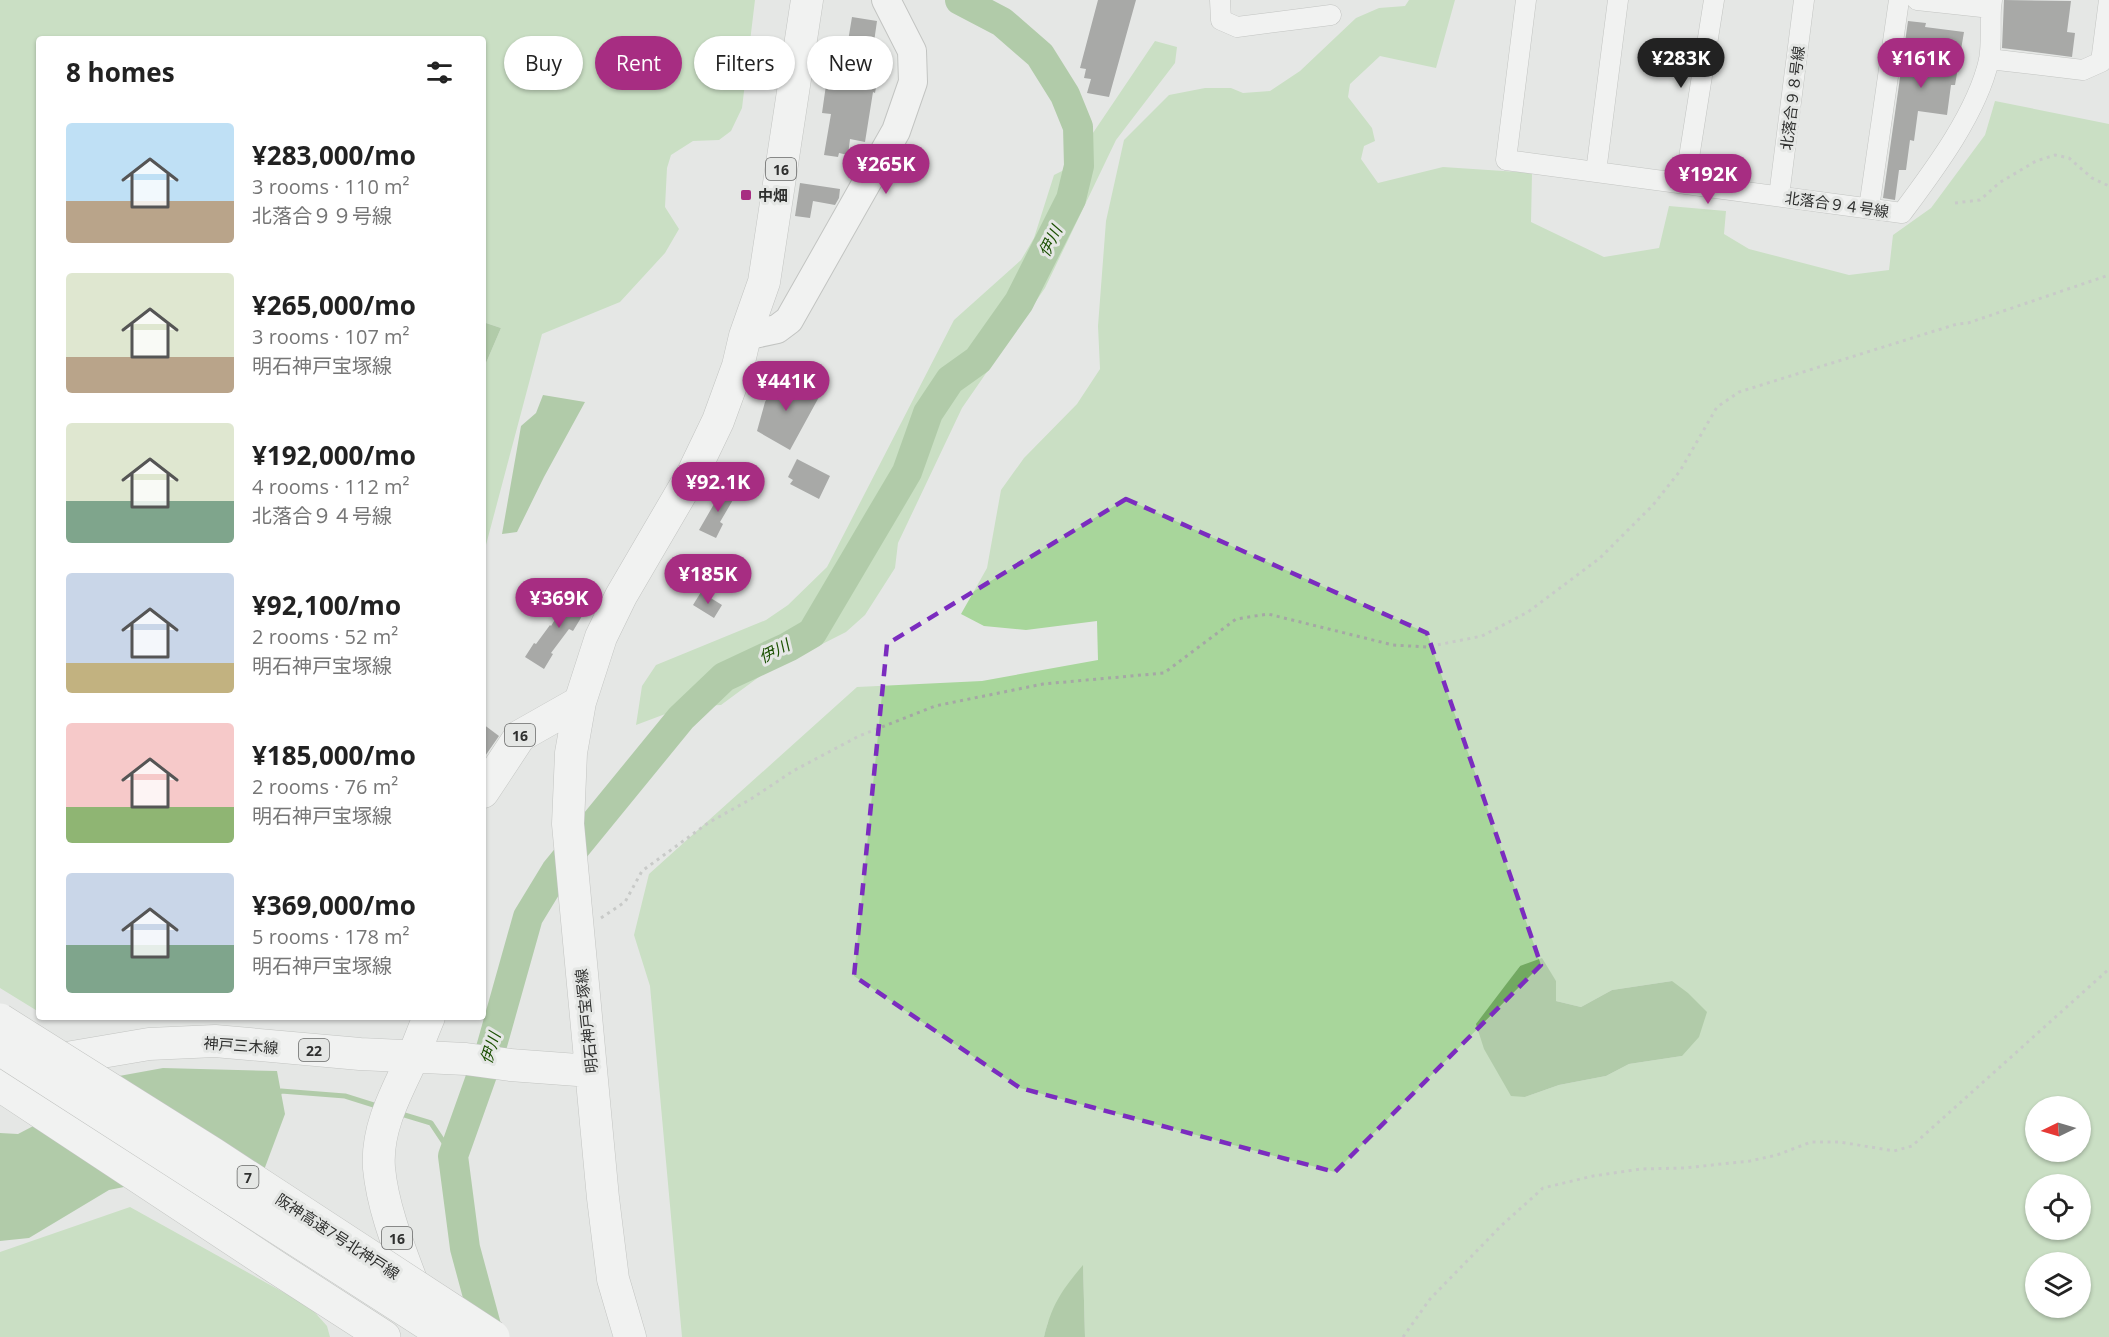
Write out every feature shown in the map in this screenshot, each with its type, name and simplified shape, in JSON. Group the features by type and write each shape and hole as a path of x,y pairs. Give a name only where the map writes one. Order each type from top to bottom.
{"highway":[{"name":"阪神高速7号北神戸線","path":"0,1020 213,1154 493,1337"},
{"path":"0,1032 36,1063"},
{"name":"阪神高速7号北神戸線","path":"0,1049 448,1337"},
{"path":"0,1085 276,1269 384,1337"}],"main road":[{"name":"明石神戸宝塚線","path":"745,336 746,279 788,0"},
{"name":"明石神戸宝塚線","path":"630,1337 613,1279 609,1252 568,824 571,753 580,702 592,661 621,596 694,471 718,421 765,282 807,0"},
{"name":"16","path":"486,787 520,736 580,702"},
{"name":"16","path":"428,1020 392,1102 382,1137 379,1165 382,1188 430,1337"},
{"name":"神戸三木線","path":"0,1068 149,1044 216,1041 412,1057 466,1059 591,1071"}],"street":[{"path":"745,336 777,329 789,320 896,131 913,82 912,51 886,0"},
{"path":"1220,0 1221,20 1236,27 1331,15"},
{"name":"北落合９４号線","path":"1526,0 1506,160 1902,213 1966,118 1989,59"},
{"path":"1596,172 1618,0"},
{"path":"1684,183 1714,0"},
{"name":"北落合９８号線","path":"1779,196 1804,0"},
{"path":"1869,208 1899,0"},
{"path":"1917,0 1991,4 1989,59 2083,70 2101,63 2109,0"}],"path":[{"path":"1955,203 1980,200 1999,183 2036,161 2055,155 2069,158 2092,178 2109,186"},
{"path":"577,933 625,902 642,871 708,823 751,799 793,771 859,736 935,706 1043,684 1164,673 1236,619 1268,614 1393,645 1427,647 1482,636 1528,612 1600,558 1653,505 1680,471 1717,407 1739,392 1957,324 1968,323 2109,275"},
{"path":"1403,1337 1430,1299 1501,1226 1543,1188 1593,1176 1641,1169 1684,1168 1750,1161 1777,1155 1811,1142 1840,1142 1894,1151 1912,1146 2109,969"}],"highlighted area":[{"path":"1126,499 1427,633 1541,965 1335,1172 1020,1088 854,976 887,644"}],"shaded area":[{"path":"0,0 755,0 751,36 694,36 694,90 744,90 742,108 731,131 719,140 693,141 671,155 667,168 665,207 679,229 665,253 620,302 542,334 486,545 486,363 501,328 486,323 486,36 36,36 36,1010 0,988"},
{"path":"1409,0 1455,0 1436,68 1380,56 1350,84 1348,97 1372,128 1375,141 1364,146 1361,159 1378,183 1443,167 1532,173 1531,222 1604,257 1659,248 1669,206 1726,211 1724,234 1749,249 1849,275 1889,270 1893,235 1931,208 1985,135 1995,101 2109,124 2109,1337 1085,1337 1083,1266 1048,1322 1044,1337 682,1337 650,986 634,935 649,874 857,687 982,681 1098,660 1097,621 1026,630 984,626 961,614 987,568 1001,490 1024,458 1077,404 1100,369 1098,326 1106,221 1124,140 1169,95 1205,88 1231,88 1243,93 1270,91 1300,71 1356,18 1379,8 1405,6","holes":["1520,966 1556,981 1556,1001 1581,1007 1612,990 1672,981 1682,1056 1629,1064 1606,1076 1559,1085 1525,1097 1507,984"]},
{"path":"1155,41 1177,47 1175,63 1116,140 1045,288 962,408 898,543 895,568 865,615 846,632 763,674 721,705 684,707 636,725 642,686 656,665 766,620 788,605 827,567 954,320 1021,260 1034,238 1054,175 1070,167"},
{"path":"486,323 501,328 486,363"},
{"path":"543,395 585,402 517,532 502,534 521,426 536,413"},
{"path":"1542,958 1556,981 1556,1001 1581,1007 1612,990 1672,981 1707,1012 1699,1037 1682,1056 1629,1064 1606,1076 1559,1085 1525,1097 1511,1096 1484,1049 1476,1024 1520,966"},
{"path":"163,1068 277,1071 285,1114 261,1178 134,1185 109,1190 29,1238 0,1241 0,1133 18,1134 41,1122 75,1084"},
{"path":"130,1207 310,1307 327,1326 330,1337 0,1337 0,1252"},
{"path":"1083,1265 1085,1337 1044,1337 1059,1298"}],"building":[{"path":"1098,0 1136,0 1109,97 1087,93 1091,79 1084,78 1086,69 1080,68"},
{"path":"2004,0 2071,1 2067,32 2075,33 2072,57 2002,48"},
{"path":"852,17 877,21 875,36 849,36"},
{"path":"1908,21 1926,23 1925,27 1964,32 1955,85 1951,85 1947,115 1918,111 1914,141 1910,140 1906,170 1899,170 1895,200 1883,198"},
{"path":"825,90 876,90 875,93 873,92 865,142 850,139 848,155 839,153 838,157 824,155 831,114 822,113"},
{"path":"800,183 840,189 839,198 835,205 813,201 810,218 795,216"},
{"path":"780,375 819,397 790,450 757,431 765,402"},
{"path":"797,459 830,476 819,499 790,484 793,480 788,477"},
{"path":"725,485 737,493 720,522 723,524 716,538 699,530"},
{"path":"579,590 593,598 573,631 569,629 551,653 553,654 544,669 525,657 534,643 536,644 551,626 568,599 572,601"},
{"path":"701,592 722,605 714,618 693,605"},
{"path":"486,726 499,736 486,755"}],"waterway":[{"name":"伊川","path":"489,1337 465,1248 453,1156 490,1052 528,917 556,871 681,718 724,677 812,633 907,472 928,413 950,380 978,360 1019,302 1071,199 1079,166 1078,127 1065,95 1040,55 1002,22 960,0"},
{"path":"276,1096 281,1091 345,1096 380,1107"},
{"path":"398,1113 431,1123 453,1156"}],"place":[{"name":"中畑","path":"746,195"}]}
